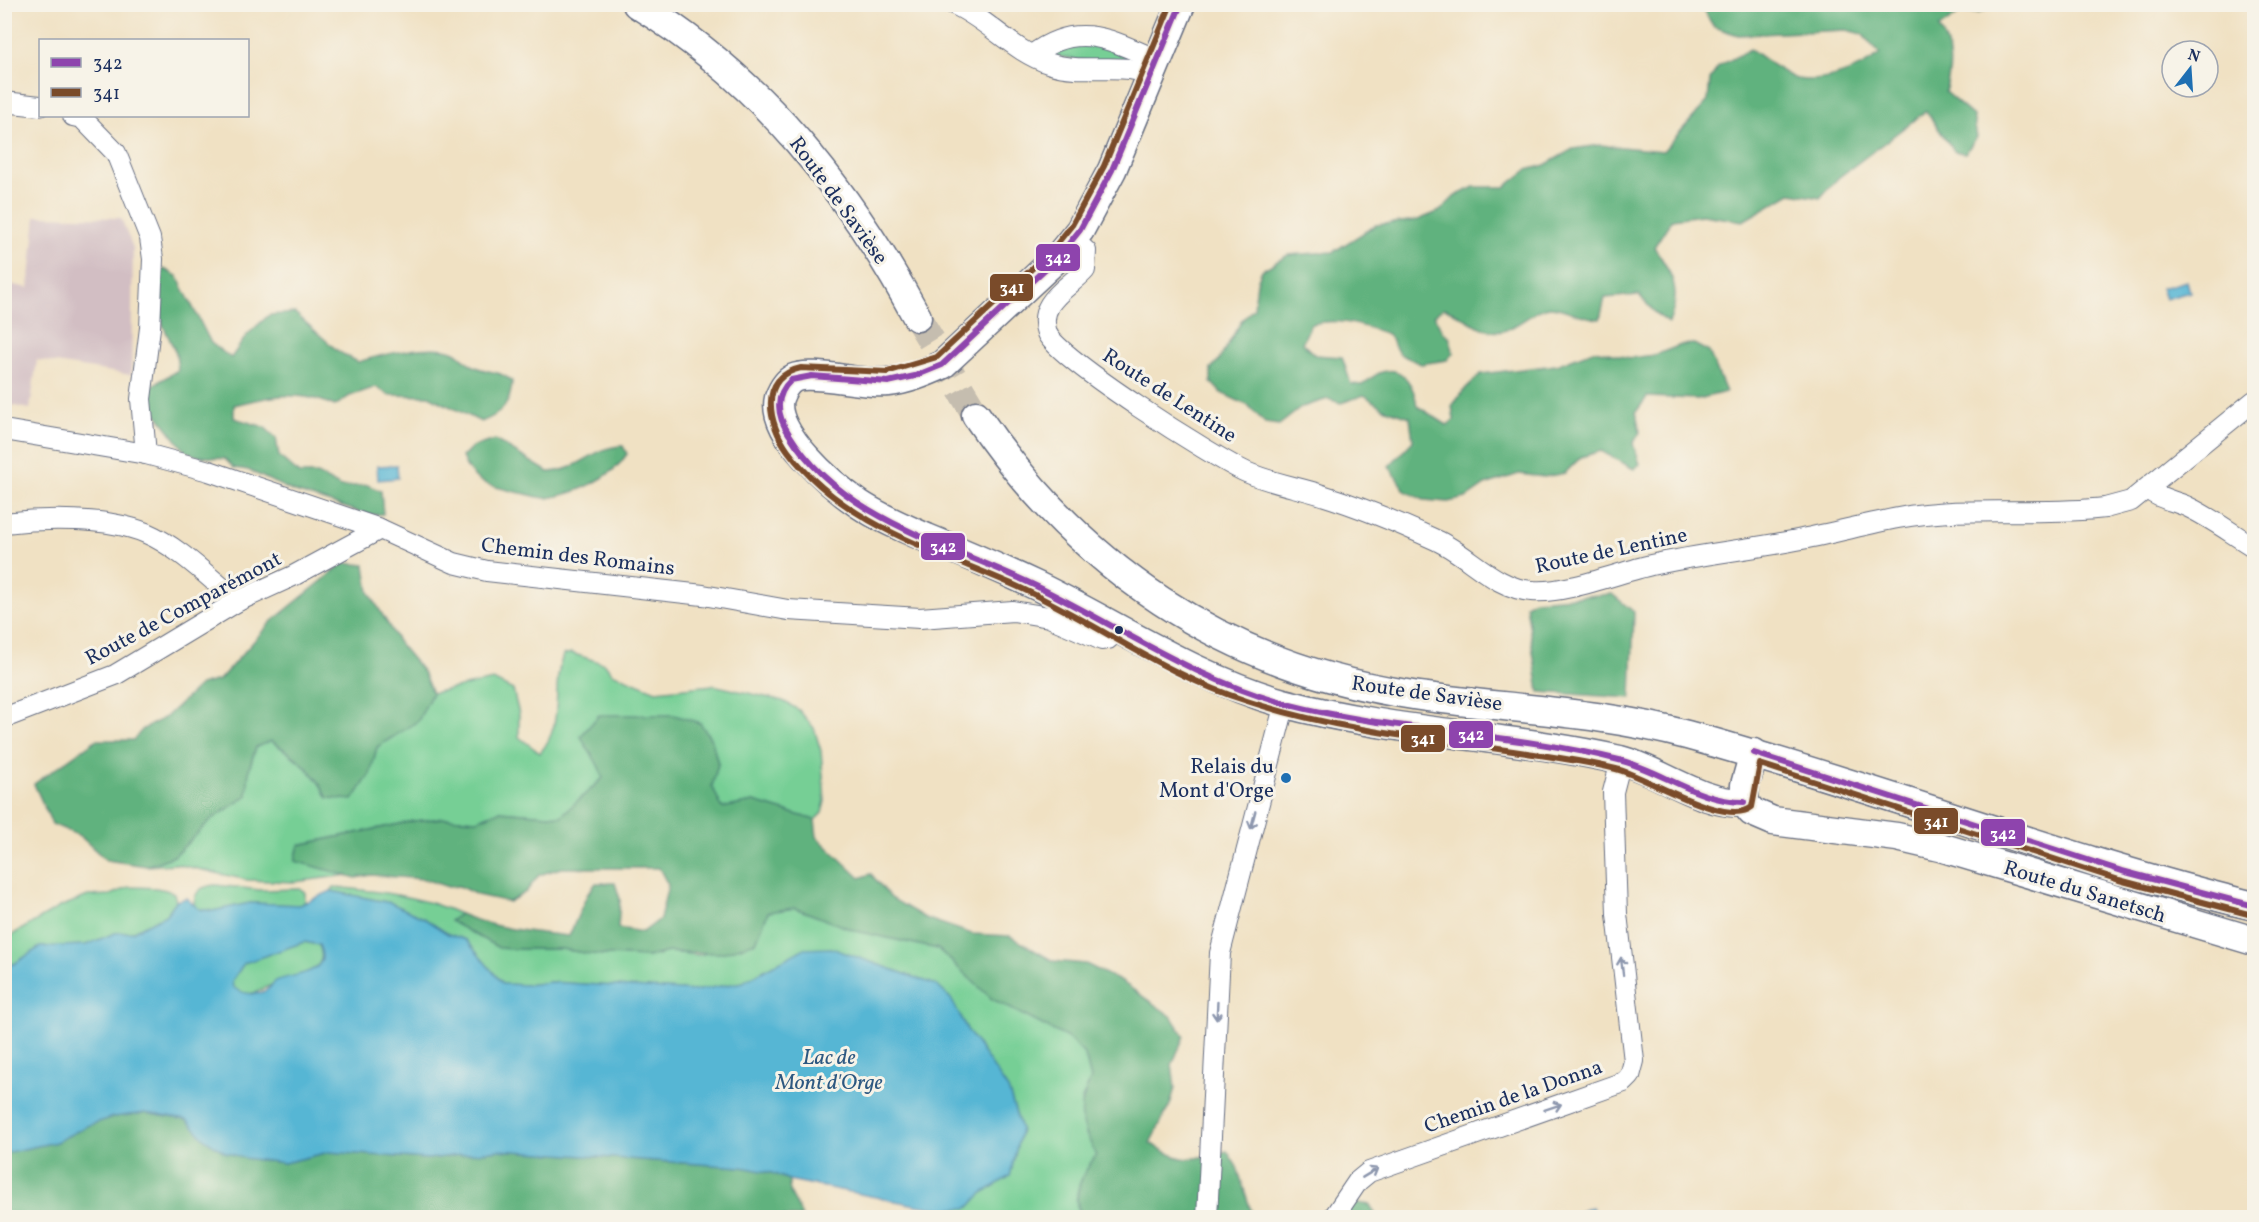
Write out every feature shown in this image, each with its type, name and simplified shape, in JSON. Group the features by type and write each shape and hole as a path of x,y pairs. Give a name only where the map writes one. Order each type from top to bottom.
{"street":[{"name":"Route de Savièse","path":"637,4 703,49 770,108 806,148 861,224 917,317"},
{"path":"953,4 1032,55 1051,64 1072,68 1154,67"},
{"path":"1180,4 1112,170 1092,211 1073,239 1050,264 942,365 918,376 891,382 800,376 790,380 783,389 777,410 783,425 809,461 863,507 1038,586 1217,680 1286,703 1404,727 1536,745 1621,761 1668,777 1722,803 1744,802 1745,785 1754,753"},
{"path":"1032,55 1054,42 1088,35 1127,45 1154,67"},
{"path":"4,102 39,106"},
{"path":"78,117 82,118 116,153 150,238 153,259 150,328 141,399 146,454"},
{"name":"Route de Lentine","path":"1073,239 1086,251 1085,270 1055,295 1047,308 1046,332 1053,344 1121,393 1243,471 1273,483 1351,504 1425,534 1449,545 1516,589 1533,592 1553,590 1653,565 1802,539 1925,514 2105,508 2131,501 2148,489 2254,400"},
{"name":"Route de Savièse","path":"976,415 1019,475 1094,551 1161,602 1239,645 1297,668 1380,689 1644,725 1754,753 2122,871 2254,906"},
{"name":"Chemin des Romains","path":"4,430 146,454 276,492 380,529 454,563 487,571 703,595 788,610 920,618 1013,610 1049,617 1102,640 1108,639 1118,628"},
{"path":"2148,489 2159,498 2184,505 2215,521 2254,547"},
{"path":"4,523 29,520 79,522 116,526 147,533 238,601"},
{"name":"Route de Comparémont","path":"4,718 115,675 238,601 293,576 380,529"},
{"path":"1207,1218 1220,953 1286,703"},
{"name":"Chemin de la Donna","path":"1333,1218 1358,1181 1369,1172 1624,1082 1630,1076 1634,1061 1621,960 1613,792 1621,761"},
{"name":"Route du Sanetsch","path":"1744,802 1752,812 1773,821 1897,837 1940,847 2254,941"}],"shaded area":[{"path":"36,216 121,218 133,248 131,375 37,360 30,409 5,404 4,283 29,288"}],"green space":[{"path":"1700,5 1995,5 1979,13 1960,13 1939,28 1950,59 1945,92 1973,116 1977,137 1965,153 1954,151 1926,111 1838,178 1820,198 1791,193 1743,221 1702,215 1672,219 1654,247 1674,283 1675,301 1669,323 1655,313 1639,295 1605,298 1600,319 1547,307 1503,331 1480,327 1444,308 1434,315 1443,332 1450,338 1453,353 1447,360 1421,364 1399,354 1388,334 1350,323 1331,321 1311,324 1302,343 1315,355 1342,357 1351,384 1362,385 1377,374 1390,370 1402,375 1414,392 1417,406 1447,425 1454,420 1452,406 1481,374 1556,365 1595,350 1630,358 1655,355 1681,345 1694,344 1709,352 1726,392 1698,399 1647,397 1636,412 1640,432 1633,444 1640,464 1634,469 1601,451 1581,457 1565,473 1544,477 1519,474 1485,485 1466,498 1448,502 1424,500 1405,491 1389,466 1413,441 1410,417 1383,408 1364,395 1341,403 1328,399 1302,407 1279,425 1265,423 1249,406 1221,393 1211,382 1211,369 1219,360 1242,320 1254,308 1257,282 1262,270 1288,255 1333,252 1376,225 1418,220 1440,211 1455,196 1474,187 1505,187 1527,170 1545,165 1573,149 1600,145 1663,151 1708,101 1710,79 1719,66 1750,49 1786,74 1807,80 1830,78 1863,65 1880,54 1862,34 1846,30 1738,35 1714,27"},
{"path":"1092,40 1130,58 1128,63 1102,64 1045,54"},
{"path":"164,269 177,276 211,343 231,358 247,335 269,315 295,313 339,352 358,362 406,351 445,349 455,352 479,368 501,374 512,381 510,396 500,412 481,422 429,396 389,395 376,387 350,396 335,406 310,397 297,396 273,397 234,405 234,418 264,427 276,438 279,456 299,474 317,474 341,487 368,485 381,491 383,514 369,515 292,491 248,470 234,468 225,459 197,456 185,451 148,403 150,387 178,370 176,353 149,295 155,279"},
{"path":"495,440 548,472 569,468 613,447 623,446 627,454 612,471 593,484 571,493 542,498 485,484 472,474 462,457 472,447"},
{"path":"344,563 365,565 369,592 399,643 423,672 432,693 418,721 377,747 370,774 353,800 328,798 323,788 304,765 271,741 256,747 249,769 247,796 212,819 174,856 146,866 106,860 80,836 52,824 34,784 96,740 133,740 143,729 166,717 200,685 219,680 271,622"},
{"path":"1612,594 1634,612 1631,698 1539,692 1526,605 1534,600"},
{"path":"571,653 605,664 612,673 656,691 713,685 783,701 799,710 814,728 821,751 825,801 822,813 815,820 754,802 722,808 712,786 718,764 712,741 700,723 599,716 585,745 600,765 603,778 561,816 499,811 477,820 445,818 414,821 299,845 295,861 348,875 294,882 247,880 176,864 146,866 174,856 212,819 246,796 249,769 256,747 271,741 288,753 311,772 328,798 370,774 377,747 418,721 432,693 493,680 513,690 519,714 519,737 540,753 553,730 559,668 563,655"},
{"path":"599,715 674,715 700,723 712,741 718,764 712,786 722,808 754,802 815,820 817,837 860,878 871,874 891,898 925,918 972,934 1010,936 1053,961 1086,964 1122,982 1171,1016 1184,1036 1172,1065 1175,1088 1170,1105 1150,1143 1172,1155 1187,1159 1227,1151 1237,1167 1253,1217 1220,1217 1207,1211 1197,1217 1080,1217 1077,1200 1080,1184 1096,1155 1082,1117 1083,1100 1091,1079 1085,1055 1068,1038 992,999 938,949 856,931 795,908 768,912 756,942 722,953 668,952 648,957 590,954 562,949 499,948 450,921 460,914 500,926 569,936 587,895 596,883 615,883 620,899 618,928 643,932 660,919 668,885 659,868 561,868 539,875 526,892 509,902 477,895 459,886 448,887 424,879 371,875 356,878 295,861 299,845 414,821 445,818 477,820 499,811 561,816 603,778 599,766 581,736"},
{"path":"216,885 260,890 300,889 305,892 305,902 300,905 250,903 213,911 199,909 194,905 194,900 200,890"},
{"path":"129,887 163,889 174,893 176,901 166,915 132,932 115,933 86,945 40,947 14,965 5,961 5,939 60,907 88,896 110,895"},
{"path":"334,887 398,895 445,908 460,914 451,921 499,948 562,949 590,954 647,957 668,952 699,955 756,942 768,912 795,908 856,931 938,949 992,999 1068,1038 1085,1055 1091,1079 1082,1099 1086,1134 1097,1155 1083,1176 1077,1191 1079,1215 1073,1218 961,1218 941,1209 968,1208 981,1194 1010,1176 1021,1129 1008,1089 968,1031 951,999 936,985 831,948 779,962 743,982 695,991 550,982 527,985 503,984 466,940 448,934 425,919 391,903 331,891"},
{"path":"304,942 319,945 321,954 320,961 310,971 257,992 246,993 233,987 232,981 244,963"},
{"path":"145,1113 187,1120 244,1158 284,1163 329,1152 428,1159 499,1150 742,1167 772,1173 789,1180 791,1195 802,1217 5,1218 5,1153 56,1142 89,1125 114,1117"},
{"path":"1351,1202 1370,1205 1377,1217 1348,1218"}],"water":[{"path":"2187,281 2190,292 2165,299 2161,288"},
{"path":"397,465 398,478 378,480 377,466"},
{"name":"Lac de Mont d'Orge","path":"331,891 391,903 425,919 448,934 466,940 503,984 527,985 550,982 695,991 743,982 803,949 831,948 936,985 951,999 968,1031 1008,1089 1021,1129 1010,1176 981,1194 968,1208 941,1209 789,1180 772,1173 742,1167 499,1150 428,1159 329,1152 284,1163 244,1158 225,1152 206,1140 187,1120 145,1113 114,1117 89,1125 56,1142 5,1153 5,966 14,964 40,947 86,945 115,933 132,932 166,915 176,901 186,898 199,909 213,911 250,903 300,905","holes":["304,942 319,945 322,955 321,962 310,971 276,981 268,989 259,993 245,993 233,987 232,981 244,963"]},
{"path":"1592,1207 1596,1217 1565,1217"}],"tunnel":[{"path":"917,317 976,415"}],"transit line":[{"name":"341","path":"1171,4 1104,166 1072,225 1052,250 937,357 887,372 801,368 787,373 778,381 771,403 772,415 781,440 810,476 835,498 892,532 1043,599 1187,677 1216,690 1277,710 1368,730 1601,765 1629,774 1705,806 1724,811 1740,812 1752,807 1760,764 2119,880 2252,915"},
{"name":"342","path":"1181,4 1112,170 1080,230 1059,256 942,365 915,376 888,382 812,376 791,380 782,393 779,406 782,420 789,434 812,464 839,489 869,510 937,544 1040,588 1191,668 1253,694 1286,704 1369,721 1536,743 1619,760 1651,771 1696,792 1727,801 1744,802"},
{"name":"342","path":"1754,753 2122,871 2254,906"}],"place":[{"name":"Relais du Mont d'Orge","path":"1286,778"}]}
